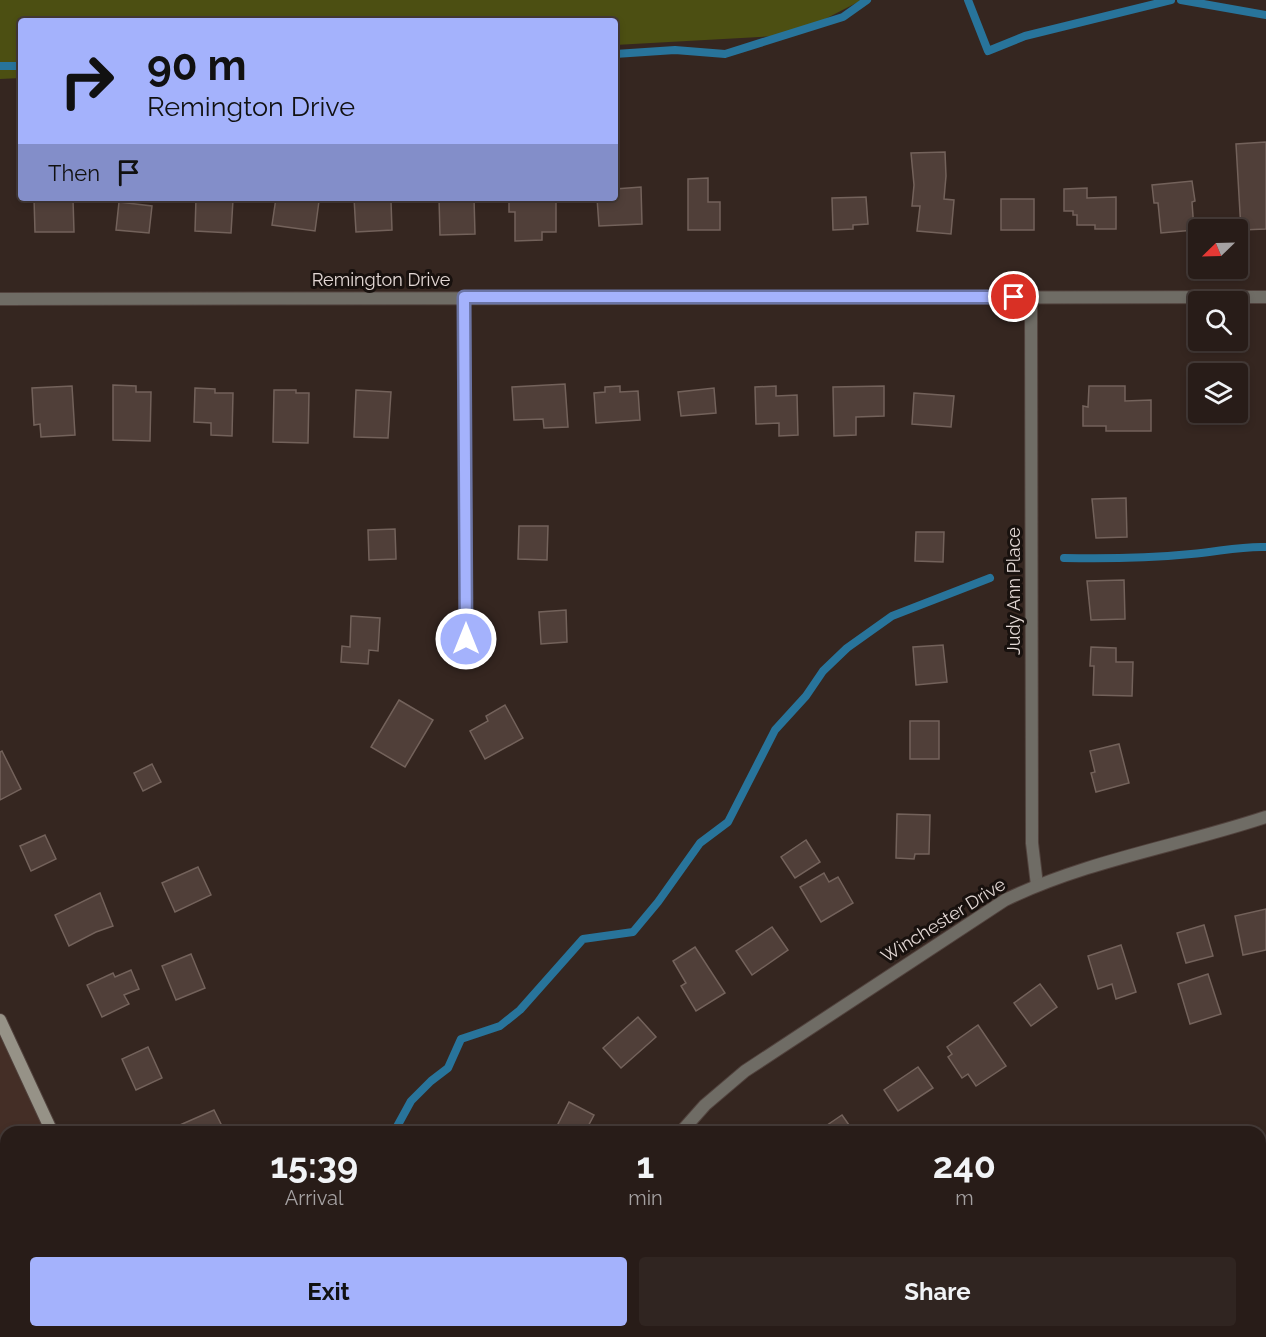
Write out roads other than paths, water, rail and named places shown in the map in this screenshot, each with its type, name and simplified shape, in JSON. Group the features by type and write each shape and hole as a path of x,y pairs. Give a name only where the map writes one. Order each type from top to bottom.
{"main road":[{"path":"0,1020 49,1126"}],"street":[{"path":"464,297 466,639"},
{"name":"Judy Ann Place","path":"1030,297 1032,831 1037,885"},
{"name":"Remington Drive","path":"0,299 1266,297"},
{"name":"Winchester Drive","path":"686,1126 705,1105 746,1071 985,912 1037,885 1077,870 1266,817"}],"waterway":[{"path":"618,54 675,50 725,54 843,17 867,0"},
{"path":"968,0 988,51 1025,36 1171,0"},
{"path":"1181,0 1266,15"},
{"path":"0,66 18,66"},
{"path":"1064,558 1159,556 1266,547"},
{"path":"397,1126 411,1101 448,1068 461,1039 500,1026 520,1010 583,939 633,932 658,902 700,843 728,822 775,730 806,696 823,671 847,648 892,616 990,578"}]}
